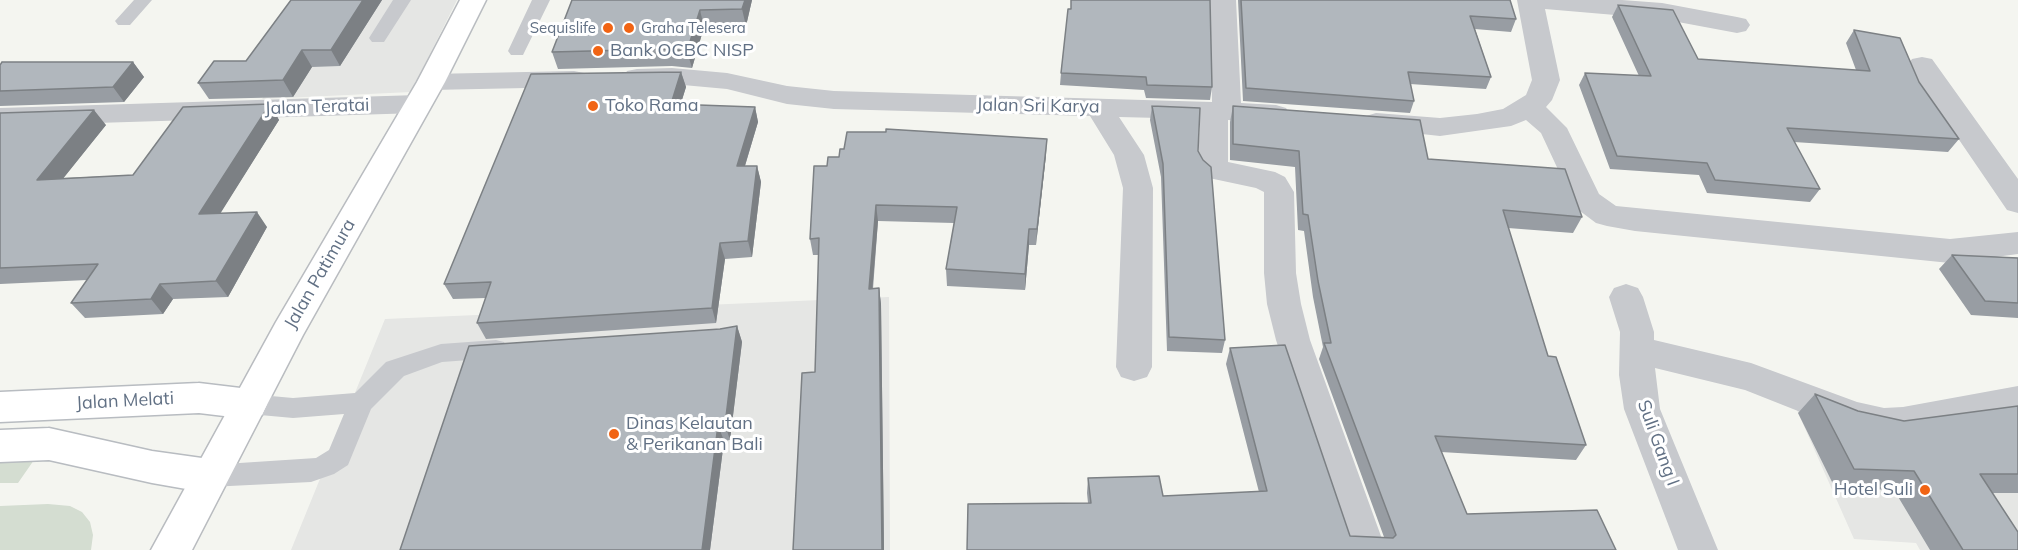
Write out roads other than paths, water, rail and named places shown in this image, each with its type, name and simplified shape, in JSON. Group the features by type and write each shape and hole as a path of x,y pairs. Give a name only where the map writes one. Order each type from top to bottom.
{"main road":[{"name":"Jalan Patimura","path":"171,550 288,331 425,93 473,0"},
{"name":"Jalan Melati","path":"0,406 199,398 249,404"},
{"path":"0,446 49,444 209,477"}],"street":[{"path":"1223,0 1221,111 1213,165 1220,171 1264,179 1274,184 1279,192 1280,273 1284,304 1293,340 1366,550"},
{"path":"1346,120 1440,127 1511,117 1528,107 1538,100 1546,80 1530,0 1662,11 1737,25"},
{"path":"1922,65 2018,202"},
{"name":"Jalan Sri Karya","path":"425,93 609,78 672,76 728,81 787,95 834,100 1221,111 1298,116"},
{"name":"Jalan Teratai","path":"0,117 425,93"},
{"path":"1098,107 1129,155 1138,188 1134,367"},
{"path":"1528,107 1553,128 1587,201 1607,215 1635,220 1950,251 2018,243"},
{"name":"Suli Gang I","path":"1626,297 1637,332 1637,375 1642,409 1698,550"},
{"path":"1638,350 1751,377 1854,417 1884,423 1903,422 2018,401"}],"lane":[{"path":"124,21 143,0"},
{"path":"378,38 402,0"},
{"path":"517,51 540,0"},
{"path":"209,477 311,471 325,466 339,457 361,403 395,369 441,352 524,347"},
{"path":"249,404 293,408 361,403"}],"place":[{"name":"Sequislife","path":"608,28"},
{"name":"Graha Telesera","path":"629,28"},
{"name":"Bank OCBC NISP","path":"598,51"},
{"name":"Toko Rama","path":"593,106"},
{"name":"Dinas Kelautan & Perikanan Bali","path":"614,434"},
{"name":"Hotel Suli","path":"1925,490"}]}
